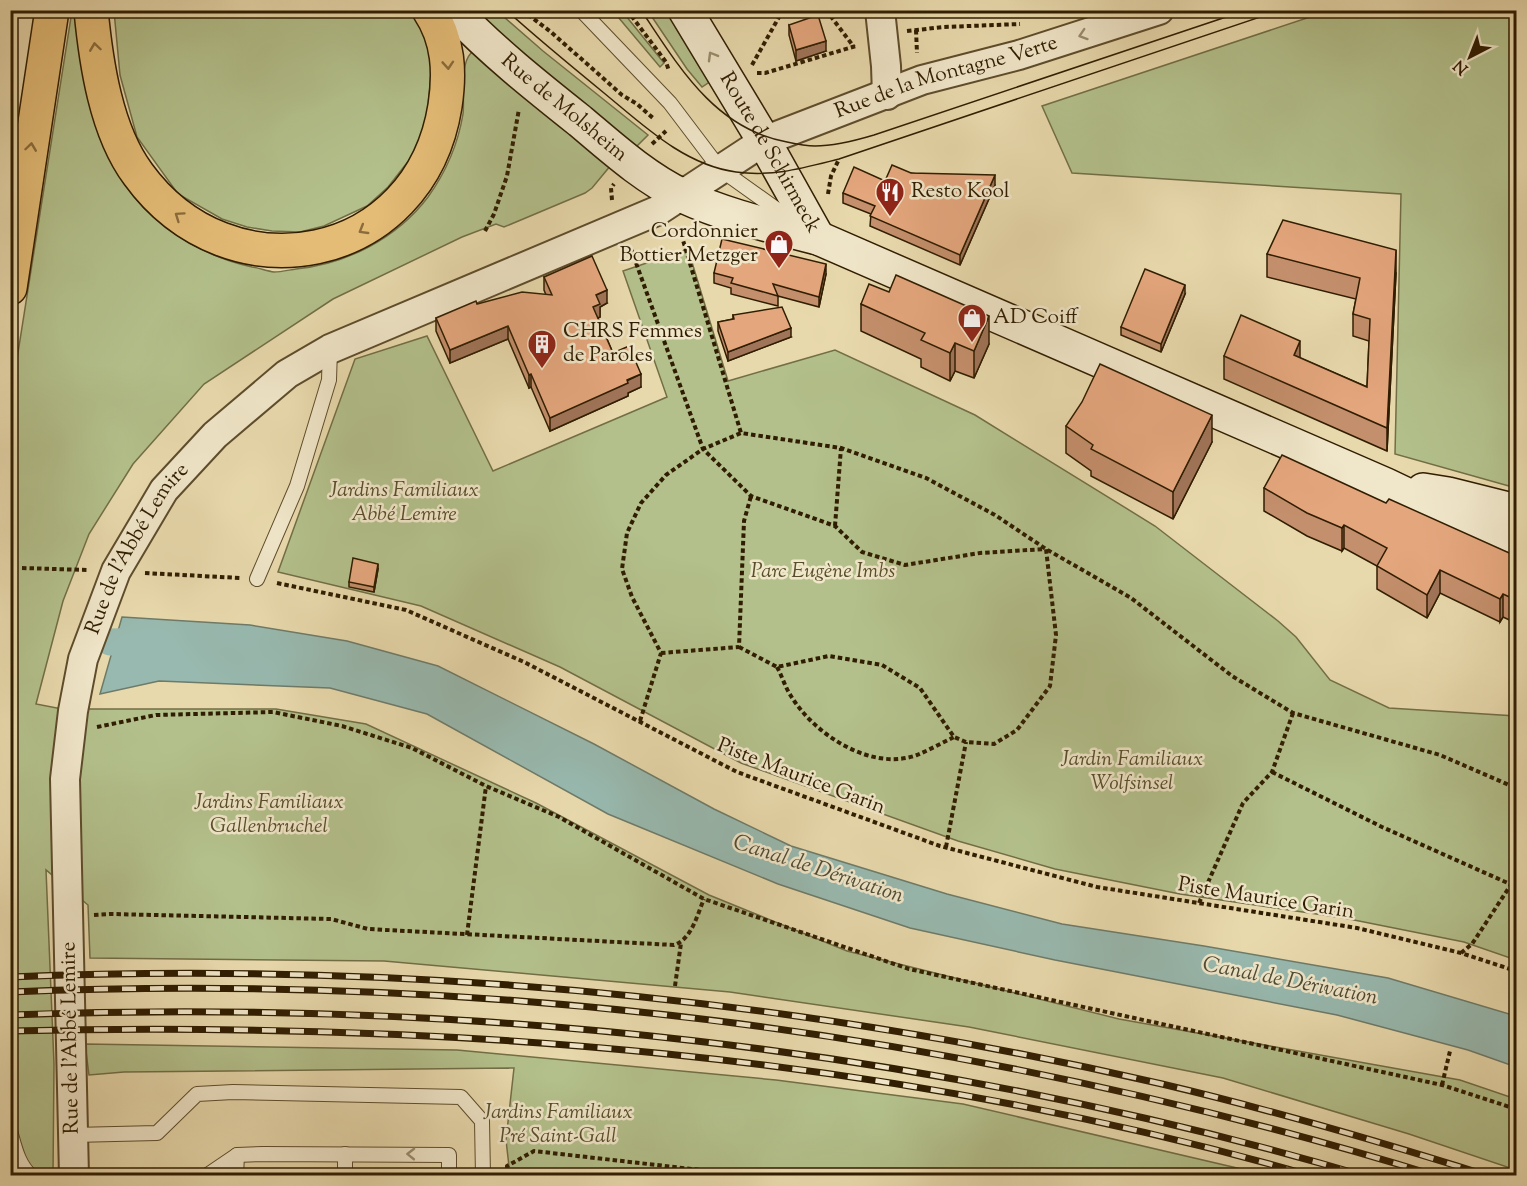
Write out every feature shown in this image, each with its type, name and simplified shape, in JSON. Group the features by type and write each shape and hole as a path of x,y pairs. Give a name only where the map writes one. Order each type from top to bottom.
{"highway":[{"path":"10,288 51,10"},
{"path":"91,10 95,49 108,104 120,145 138,174 160,201 177,216 231,244 269,251 307,249 352,236 391,210 420,174 431,156 442,126 449,82 447,55 441,35 429,10"}],"main road":[{"name":"Rue de Molsheim","path":"453,10 529,80 665,186 672,204"},
{"name":"Route de Schirmeck","path":"685,10 764,141 818,238"},
{"name":"Route de Schirmeck","path":"672,204 727,214 818,238"},
{"path":"818,238 1386,485 1516,547"},
{"path":"1386,485 1448,494 1516,511"}],"street":[{"path":"880,10 887,95"},
{"name":"Rue de la Montagne Verte","path":"672,204 764,141 802,125 922,80 1019,55 1159,10"},
{"name":"Rue de la Montagne Verte","path":"740,102 756,117 773,125 783,127 802,125"},
{"name":"Rue de l'Abbé Lemire","path":"74,1176 65,779 70,732 83,659 116,571 164,490 215,435 287,374 330,349 672,204"}],"lane":[{"path":"581,10 681,117 720,169 818,238"},
{"path":"257,579 297,486 329,380 330,349"},
{"path":"73,1135 157,1133 197,1094 233,1092 461,1097 482,1121 483,1176"},
{"path":"10,1131 19,1160 31,1176"},
{"path":"345,1154 345,1176"},
{"path":"206,1176 237,1155 345,1154 449,1155 449,1176"},
{"path":"236,1176 237,1155"}],"path":[{"path":"522,10 657,122"},
{"path":"627,10 666,62 672,74"},
{"path":"783,10 747,72 765,73 863,43"},
{"path":"826,10 854,47"},
{"path":"905,31 1024,24"},
{"path":"916,30 917,64"},
{"path":"484,231 494,214 507,176 517,116 529,80"},
{"path":"681,117 611,188 612,198 703,449 752,496 835,526 862,552 905,565 980,554 1046,549"},
{"path":"662,126 667,130"},
{"path":"672,204 741,433"},
{"path":"640,721 661,653 632,597 622,569 627,532 640,503 666,475 703,449 741,433 841,448 926,478 995,515 1046,549 1131,598 1232,676 1293,713 1440,755 1516,788"},
{"path":"835,526 841,448"},
{"path":"739,647 744,521 752,496"},
{"path":"777,667 829,656 882,665 920,688 954,736 966,742 994,744 1017,730 1050,686 1056,634 1046,549"},
{"name":"Piste Maurice Garin","path":"22,568 257,579 406,610 524,662 737,772 946,847 1097,887 1357,928 1461,953 1516,971"},
{"path":"661,653 739,647 777,667 791,697 797,704 817,727 849,750 884,759 915,756 954,736"},
{"path":"70,732 156,715 273,712 342,726 412,748 486,786 558,817 704,899 909,969 1442,1085 1516,1109"},
{"path":"1198,903 1243,803 1272,772 1293,713"},
{"path":"946,847 966,742"},
{"path":"1272,772 1382,827 1510,884"},
{"path":"467,935 486,786"},
{"path":"1461,953 1472,944 1516,877"},
{"path":"675,986 681,943 687,936 704,899"},
{"path":"69,917 111,914 331,919 368,929 649,945 681,943"},
{"path":"1442,1085 1450,1051"},
{"path":"507,1176 507,1166 534,1151 753,1176"}],"green space":[{"name":"Jardins Familiaux Gallenbruchel","path":"72,11 75,11 113,158 125,183 138,201 171,231 210,253 252,267 274,272 315,266 352,255 386,236 416,212 440,178 458,136 463,114 465,65 471,53 474,53 611,165 585,193 504,227 496,224 462,237 333,299 204,384 133,464 89,534 63,601 36,704 62,709 276,709 366,724 536,803 709,895 847,951 1119,1019 1460,1080 1516,1099 1516,1170 1409,1134 1223,1078 969,1027 730,992 384,961 90,958 88,905 46,870 54,1064 53,1175 11,1175 11,397"},
{"path":"114,11 418,11 432,60 426,130 414,154 388,187 367,206 324,226 300,232 272,231 247,227 222,219 178,194 137,137 120,75"},
{"path":"469,11 497,11 648,135 636,147"},
{"path":"613,11 622,11 664,63 660,67"},
{"path":"648,11 671,11 714,79 702,87 687,69"},
{"path":"1328,11 1516,11 1516,488 1395,454 1401,194 1072,173 1042,106"},
{"path":"688,249 728,381 835,350 975,415 1155,526 1278,621 1296,637 1330,680 1389,708 1516,716 1516,960 1464,942 1344,918 1180,894 1055,869 958,841 741,763 560,667 421,606 278,572 355,359 427,336 493,471 667,397 623,271"},
{"name":"Jardins Familiaux Pré Saint-Gall","path":"85,1044 457,1050 776,1080 963,1104 1267,1175 510,1175 506,1140 514,1068 124,1072 89,1075"},
{"path":"130,1170 192,1172 187,1175 130,1176"}],"water":[{"path":"122,617 250,625 347,641 438,666 594,744 714,809 791,846 947,894 1062,924 1388,978 1516,1016 1516,1067 1468,1050 1337,1015 1055,960 910,928 778,884 608,814 427,714 330,688 159,681 100,694"}],"building":[{"path":"818,15 826,41 796,50 789,25"},
{"path":"892,165 911,173 995,175 960,255 870,216 875,206 843,193 854,167 885,181"},
{"path":"1283,220 1396,250 1387,428 1224,356 1241,315 1300,341 1294,355 1367,387 1370,319 1353,314 1360,278 1267,254"},
{"path":"722,239 826,264 819,297 773,284 778,296 731,283 733,278 714,273"},
{"path":"592,256 607,290 596,295 600,304 593,307 613,353 629,346 641,374 627,380 628,383 550,418 508,326 450,350 436,318 476,301 477,304 522,292 552,295 544,277"},
{"path":"1145,269 1185,285 1161,344 1121,327"},
{"path":"896,275 989,316 974,351 955,343 950,353 921,340 925,333 861,304 869,284 889,292"},
{"path":"782,307 791,328 728,352 718,322 734,319 733,315"},
{"path":"1100,364 1212,415 1173,492 1091,449 1093,445 1066,426 1082,402"},
{"path":"1282,455 1386,503 1389,499 1516,556 1516,600 1503,594 1500,599 1440,570 1427,595 1377,566 1387,548 1344,525 1342,528 1307,513 1264,488"},
{"path":"353,558 378,564 374,587 349,582"}],"waterway":[{"name":"Canal de Dérivation","path":"110,642 152,641"}],"tram line":[{"path":"506,10 567,63 665,142 717,168 750,173 788,171 839,159 1281,10"},
{"path":"641,10 685,73 719,110 739,124 762,135 790,143 815,146 844,143 874,135 1247,10"}],"railway":[{"path":"10,977 155,973 301,975 446,981 590,992 734,1008 878,1028 1020,1054 1162,1084 1326,1127 1489,1176"},
{"path":"10,992 192,988 372,992 553,1004 732,1023 910,1050 1087,1084 1263,1126 1437,1176"},
{"path":"10,1015 181,1012 352,1015 523,1024 694,1041 864,1064 1033,1094 1200,1131 1365,1176"},
{"path":"10,1031 174,1029 339,1032 503,1040 667,1054 830,1074 992,1100 1153,1134 1312,1176"}],"place":[{"name":"Resto Kool","path":"890,218"},
{"name":"Cordonnier Bottier Metzger","path":"779,270"},
{"name":"AD Coiff","path":"972,344"},
{"name":"CHRS Femmes de Paroles","path":"542,370"}],"park label":[{"name":"Jardins Familiaux Abbé Lemire","path":"404,503"},
{"name":"Parc Eugène Imbs","path":"823,572"},
{"name":"Jardin Familiaux Wolfsinsel","path":"1132,772"}]}
